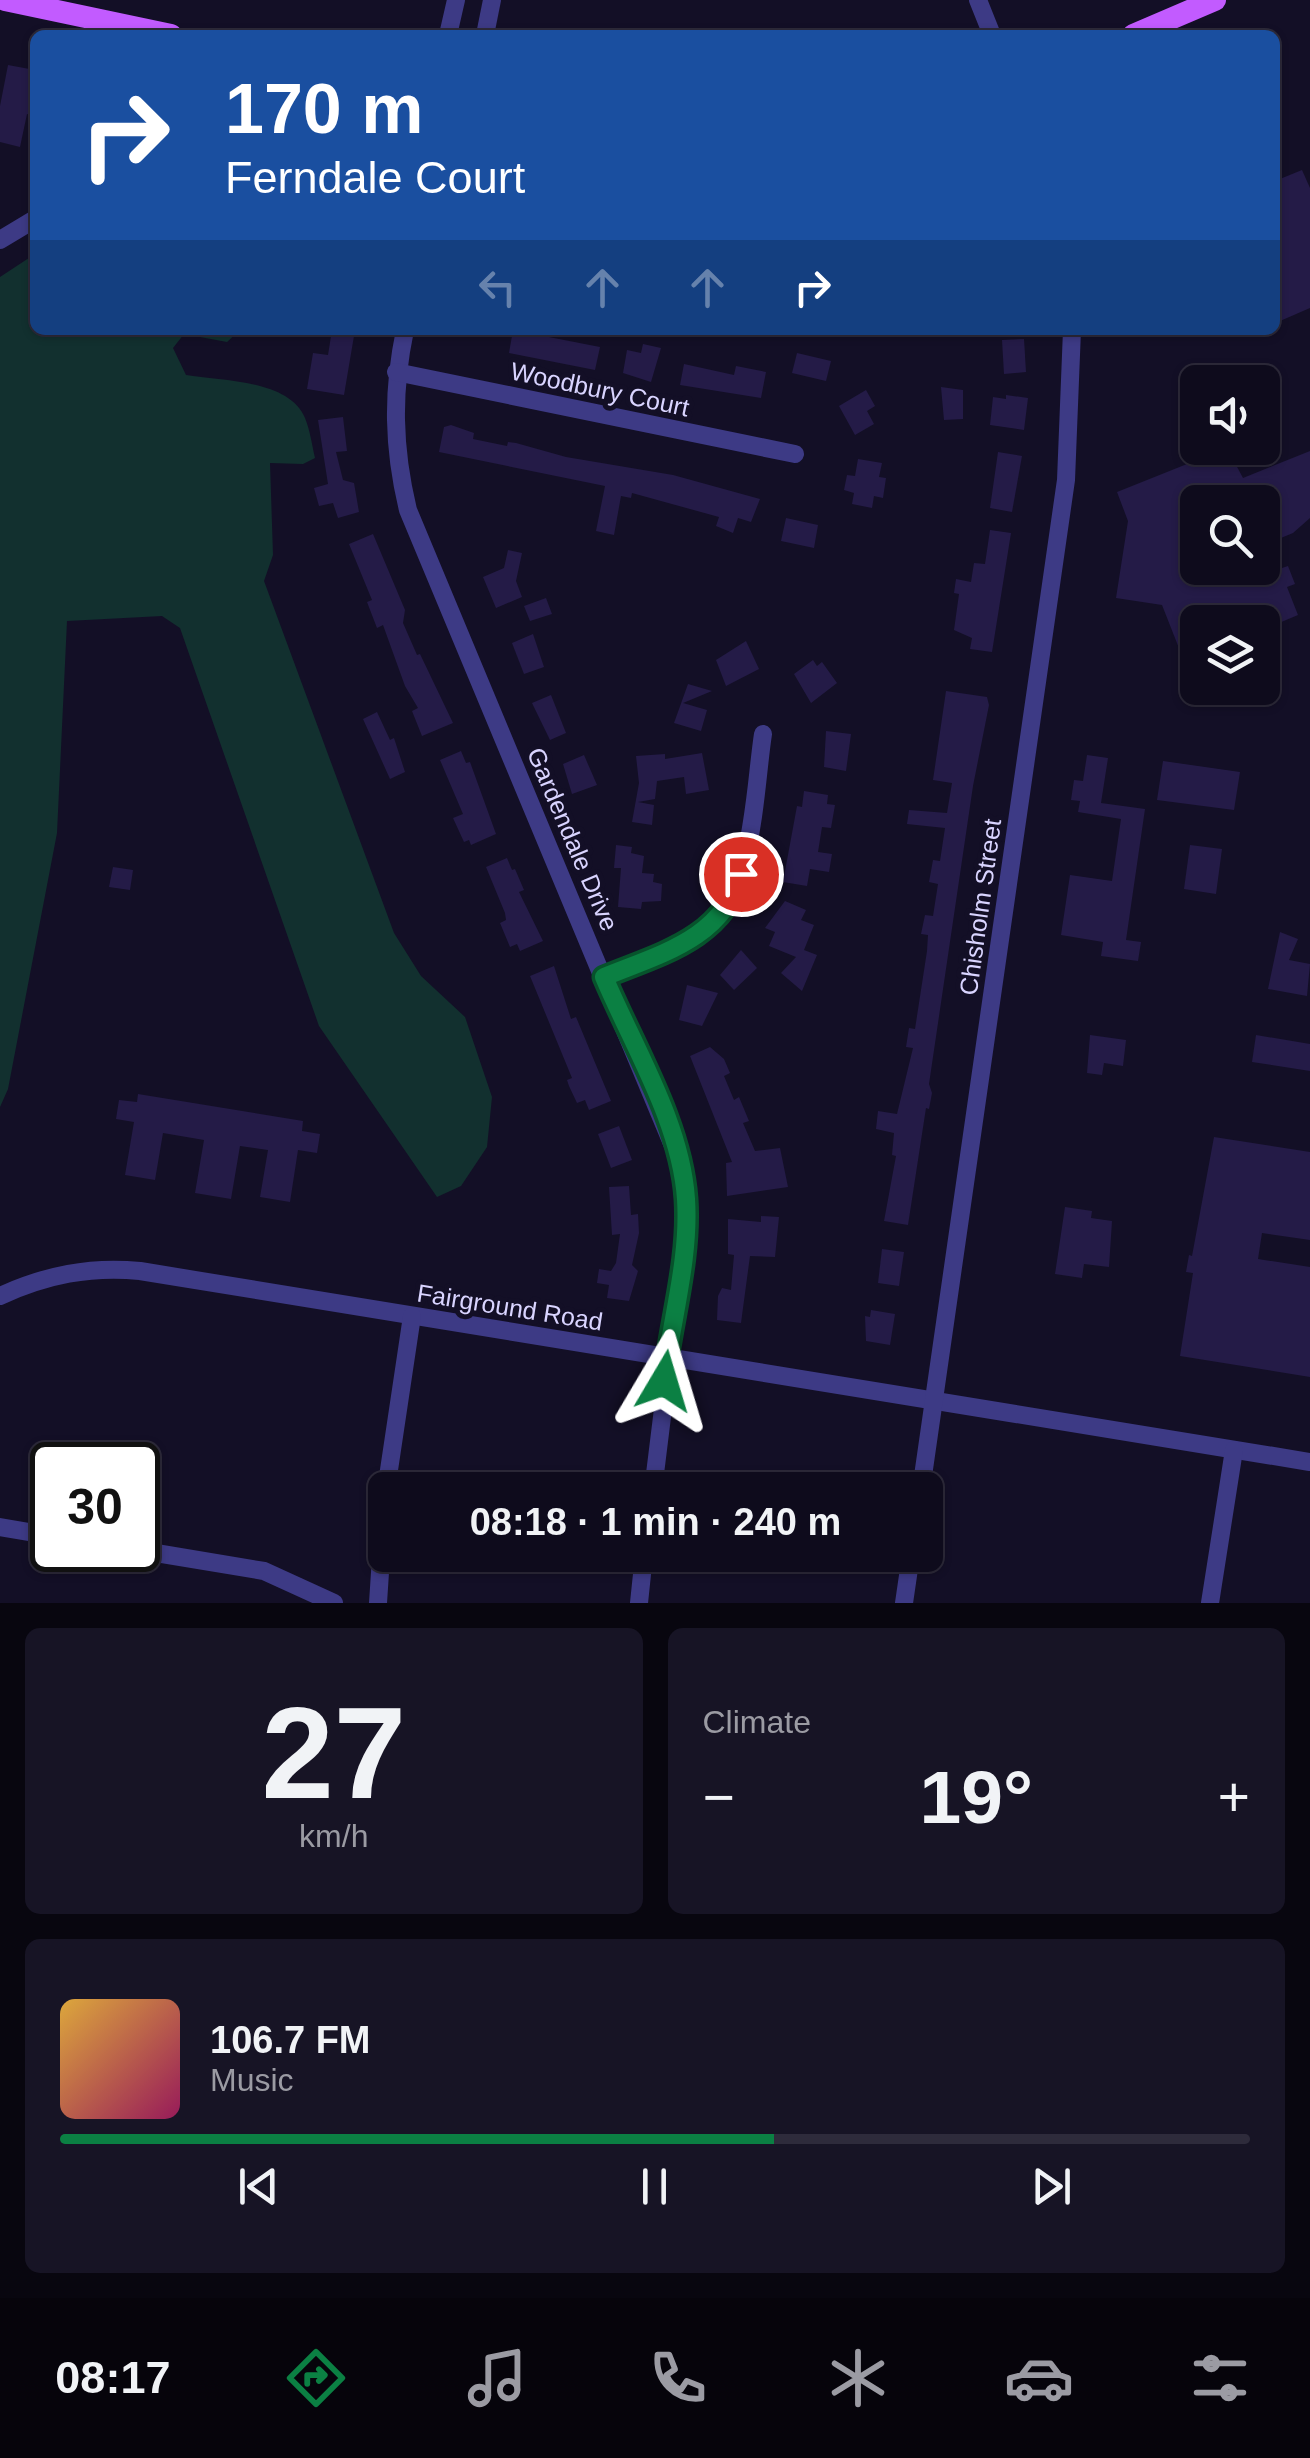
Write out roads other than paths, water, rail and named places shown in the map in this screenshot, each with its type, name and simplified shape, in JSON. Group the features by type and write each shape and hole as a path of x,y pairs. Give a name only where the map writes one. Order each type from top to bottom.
{"main road":[{"path":"5,0 135,30"},
{"path":"1145,30 1215,0"}],"street":[{"path":"449,30 456,0"},
{"path":"486,30 492,0"},
{"path":"978,0 990,30"},
{"path":"0,240 30,222"},
{"name":"Gardendale Drive","path":"404,335 396,372 395,441 408,510 669,1130 684,1184 684,1242 655,1472"},
{"name":"Chisholm Street","path":"923,1472 1066,480 1072,335"},
{"name":"Woodbury Court","path":"396,372 794,454"},
{"path":"604,977 691,941 723,913 741,874 763,734"},
{"name":"Fairground Road","path":"0,1296 49,1277 112,1268 1310,1462"},
{"path":"389,1472 412,1316"},
{"path":"1210,1603 1234,1450"},
{"path":"0,1527 30,1532"},
{"path":"160,1553 264,1570 334,1603"},
{"path":"378,1603 380,1572"},
{"path":"639,1603 642,1572"},
{"path":"904,1603 909,1572"}]}
